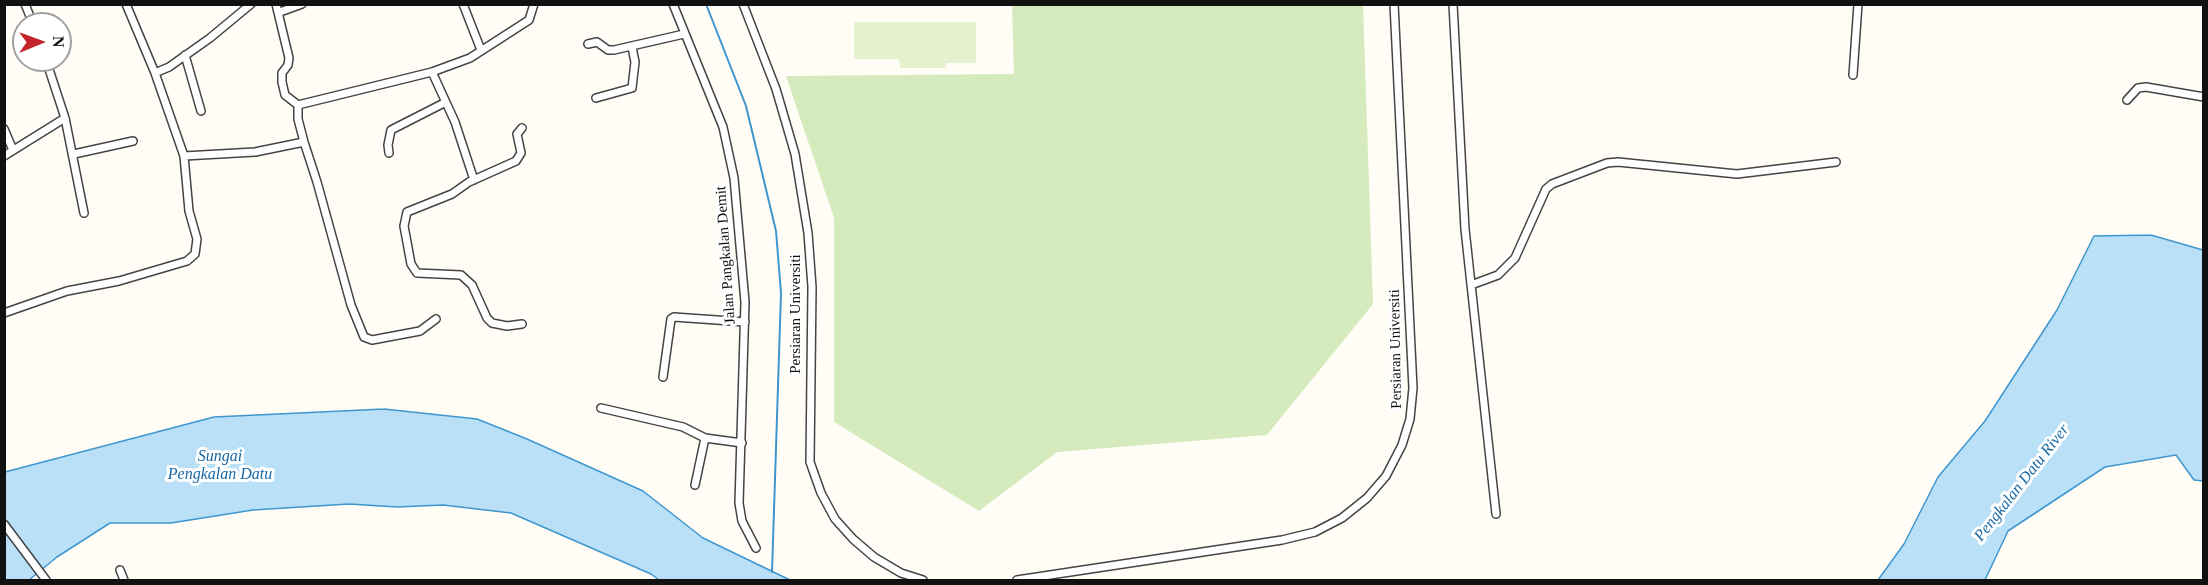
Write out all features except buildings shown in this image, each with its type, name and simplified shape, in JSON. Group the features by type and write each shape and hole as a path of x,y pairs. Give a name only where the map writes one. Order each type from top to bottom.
{"street":[{"path":"4,313 67,291 119,281 187,261 195,254 197,239 189,211 184,156 155,73 126,4"},
{"path":"155,73 184,55 251,4"},
{"path":"298,105 285,95 282,82 282,73 288,65 289,58 278,8 302,4"},
{"path":"463,4 481,50"},
{"path":"298,105 432,72 470,58 529,20 534,4"},
{"name":"Jalan Pangkalan Demit","path":"674,4 726,138 739,225 745,322 739,503 742,521 756,548"},
{"name":"Persiaran Universiti","path":"743,4 776,89 795,154 808,233 812,287 810,462 821,494 835,519 853,539 874,557 902,573 923,580"},
{"name":"Persiaran Universiti","path":"1017,580 1282,540 1315,532 1342,518 1366,498 1386,476 1402,444 1410,419 1413,388 1394,4"},
{"path":"1453,4 1471,285 1496,514"},
{"path":"1853,75 1858,4"},
{"path":"588,44 600,43 611,51 684,34"},
{"path":"596,98 632,88 635,62 632,47"},
{"path":"184,55 201,111"},
{"path":"50,72 74,154 84,213"},
{"path":"432,72 444,103 455,122 474,180"},
{"path":"2127,100 2138,88 2146,87 2204,97"},
{"path":"389,153 391,130 444,103"},
{"path":"298,105 298,119 304,142 351,305 364,337 372,340 420,331 436,319"},
{"path":"4,156 65,118"},
{"path":"522,128 517,134 520,157 452,194 408,212 404,226 411,264 417,273 461,275 472,285 487,318 492,323 507,326 522,324"},
{"path":"4,129 13,150"},
{"path":"74,154 133,141"},
{"path":"184,156 255,152 304,142"},
{"path":"1471,285 1498,275 1515,258 1546,189 1552,184 1607,163 1618,162 1737,174 1836,162"},
{"path":"663,377 671,320 674,317 745,322"},
{"path":"601,408 683,428 705,438 742,443"},
{"path":"695,484 705,438"},
{"path":"4,524 45,579"},
{"path":"120,570 123,580"}],"green space":[{"path":"1012,5 1363,5 1373,304 1267,435 1057,452 979,511 834,422 834,218 786,76 1014,74"},
{"path":"854,22 976,22 976,63 946,63 946,68 900,68 899,59 854,59"}],"water":[{"name":"Pengkalan Datu River","path":"2151,235 2203,250 2203,481 2194,480 2176,455 2105,467 2008,531 1985,580 1878,580 1904,544 1938,477 1985,421 2057,310 2094,236"},
{"name":"Sungai Pengkalan Datu","path":"384,409 477,419 527,439 643,491 703,538 790,580 659,580 651,574 511,513 443,505 397,507 349,504 253,510 171,523 110,523 57,557 29,580 5,580 5,472 214,417"}],"waterway":[{"path":"706,4 746,106 776,231 781,293 772,572"}]}
